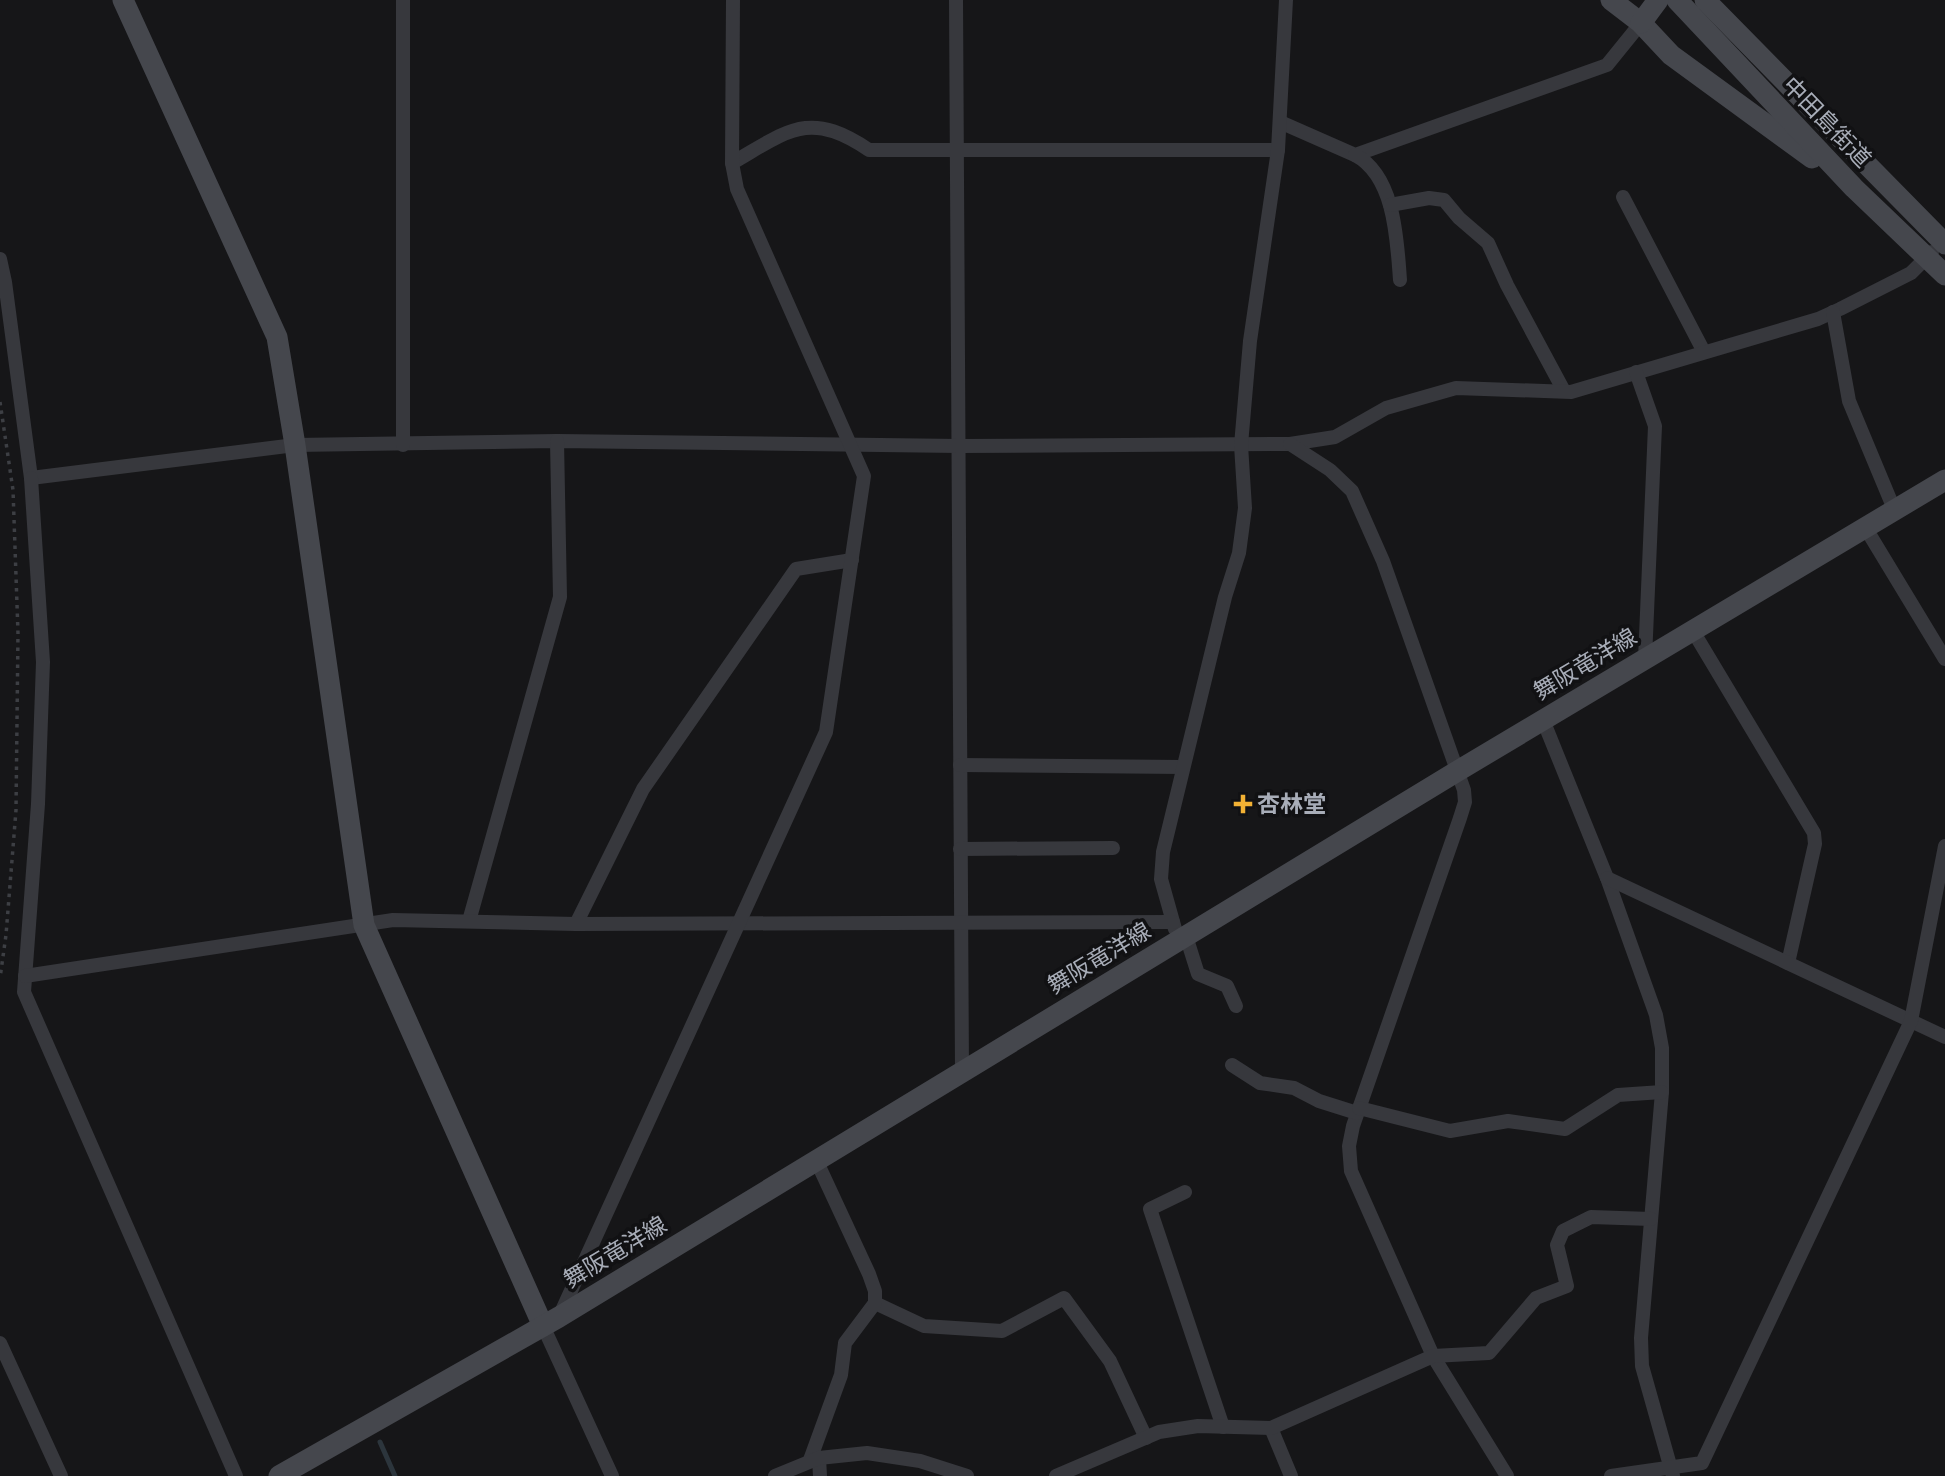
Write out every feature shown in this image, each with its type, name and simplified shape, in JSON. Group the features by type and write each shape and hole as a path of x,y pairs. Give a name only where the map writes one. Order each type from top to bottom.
{"street":[{"path":"123,0 277,337 364,925 551,1322 612,1476"},
{"path":"403,0 403,445"},
{"path":"551,1322 826,732 864,476 737,189 732,163 733,0"},
{"path":"956,0 962,1072"},
{"path":"1236,1006 1227,986 1198,974 1179,933 1161,879 1163,852 1183,768 1239,553 1245,508 1241,445 1250,341 1278,150 1286,0"},
{"path":"1611,0 1641,23 1671,55 1854,188"},
{"path":"1355,155 1607,65 1658,0"},
{"name":"中田島街道","path":"1677,0 1854,188 1945,275"},
{"name":"中田島街道","path":"1705,0 1944,241"},
{"path":"1280,122 1366,161 1390,205 1396,230 1400,280"},
{"path":"732,163 781,135 802,127 829,129 849,136 869,150 1278,150"},
{"path":"1623,197 1704,352"},
{"path":"1390,205 1429,198 1444,200 1459,218 1488,243 1507,285 1564,391"},
{"path":"31,478 295,445 557,442 959,446 1290,444 1335,437 1386,408 1456,387 1572,391 1833,313 1911,273 1944,241"},
{"path":"0,259 31,478 43,662 38,804 24,992 236,1476"},
{"path":"1833,313 1849,401 1894,509"},
{"path":"1636,372 1655,426 1644,659"},
{"path":"469,921 560,597 557,442"},
{"path":"1290,444 1329,470 1352,491 1383,561 1464,790 1465,802 1460,818 1358,1110 1349,1146 1351,1171 1433,1356 1507,1476"},
{"name":"舞阪竜洋線","path":"279,1476 551,1322 817,1162 1179,933 1456,772 1945,480"},
{"path":"1865,527 1945,659"},
{"path":"576,924 643,789 796,569 852,559"},
{"path":"1693,631 1814,833 1815,844 1788,963"},
{"path":"1543,720 1607,878 1656,1016 1662,1048 1662,1092 1642,1366 1672,1472"},
{"path":"960,765 1183,768"},
{"path":"1611,1476 1672,1472 1702,1463 1911,1021 1945,846"},
{"path":"960,849 1113,848"},
{"path":"1607,878 1945,1037"},
{"path":"25,976 393,920 576,924 961,922 1179,933"},
{"path":"1231,1065 1260,1083 1294,1088 1320,1101 1450,1131 1508,1121 1565,1129 1618,1095 1662,1092"},
{"path":"817,1162 875,1292 875,1303 845,1343 841,1375 815,1459 820,1476"},
{"path":"1185,1192 1150,1209 1223,1427"},
{"path":"1056,1476 1159,1432 1198,1426 1271,1428 1433,1356 1489,1353 1536,1298 1567,1286 1558,1245 1563,1231 1591,1217 1651,1219"},
{"path":"875,1303 924,1326 1002,1331 1063,1298 1110,1361 1146,1438"},
{"path":"0,1343 61,1476"},
{"path":"1271,1428 1291,1476"},
{"path":"775,1476 815,1459 867,1453 894,1455 967,1476"}],"path":[{"path":"0,402 13,490 18,647 16,810 0,978"}],"waterway":[{"path":"380,1442 395,1476"}],"place":[{"name":"杏林堂","path":"1243,804"}]}
